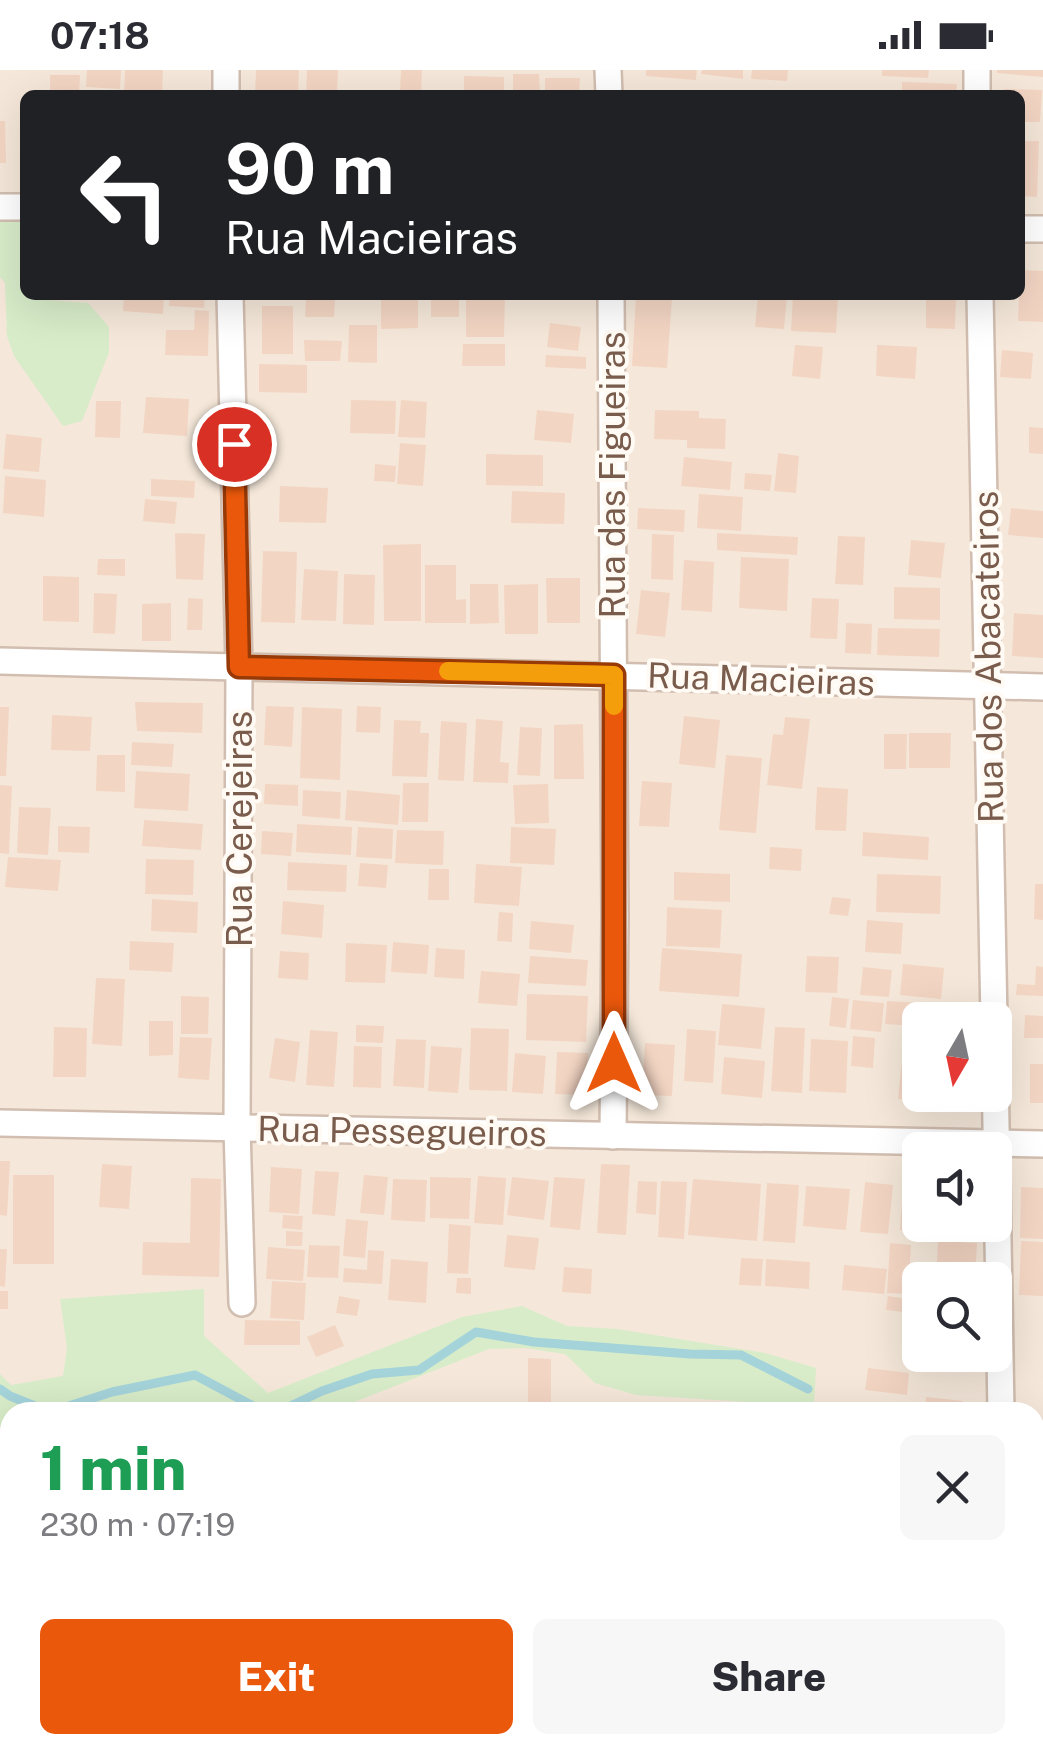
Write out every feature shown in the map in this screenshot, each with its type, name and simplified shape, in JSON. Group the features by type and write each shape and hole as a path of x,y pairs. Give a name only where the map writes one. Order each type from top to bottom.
{"street":[{"name":"Rua Cerejeiras","path":"230,300 239,667 237,1128 242,1303"},
{"name":"Rua das Figueiras","path":"611,300 613,1136"},
{"name":"Rua dos Abacateiros","path":"980,300 994,1002"},
{"name":"Rua Macieiras","path":"0,662 1043,687"},
{"name":"Rua Pessegueiros","path":"0,1123 902,1142"},
{"name":"Rua Pessegueiros","path":"1012,1144 1043,1144"},
{"path":"997,1242 1000,1402"}],"shaded area":[{"path":"0,70 1043,70 1043,1402 0,1402"}],"green space":[{"path":"0,216 20,219 20,300 88,303 109,327 109,352 82,421 63,426 14,356 7,336 5,283 0,277"},
{"path":"204,1289 204,1336 268,1393 462,1317 522,1306 567,1326 617,1329 765,1353 816,1368 814,1402 636,1395 595,1383 565,1354 525,1348 489,1349 354,1402 0,1402 0,1374 11,1385 63,1376 67,1348 60,1299"}],"building":[{"path":"87,70 121,70 120,89 86,87"},
{"path":"125,70 163,70 162,90 124,90"},
{"path":"256,70 299,70 298,90 255,90"},
{"path":"307,70 338,70 337,90 306,90"},
{"path":"401,70 422,70 421,90 400,90"},
{"path":"646,70 697,70 696,80 646,76"},
{"path":"702,70 743,70 743,79 701,74"},
{"path":"752,70 788,70 787,81 751,79"},
{"path":"882,70 929,70 928,78 882,76"},
{"path":"1043,70 1043,77 997,73"},
{"path":"513,74 539,74 540,90 513,90"},
{"path":"50,75 80,75 79,90 50,90"},
{"path":"464,76 504,77 504,90 464,90"},
{"path":"545,78 580,78 579,90 545,90"},
{"path":"902,82 957,84 956,90 902,90"},
{"path":"1004,89 1042,90 1040,122 1025,122 1025,90"},
{"path":"0,121 5,121 6,163 0,163"},
{"path":"1025,141 1039,141 1037,197 1025,196"},
{"path":"1025,270 1043,271 1043,322 1018,321 1019,300 1025,300"},
{"path":"124,300 164,300 163,314 123,311"},
{"path":"170,300 205,300 204,308 169,306"},
{"path":"306,300 335,300 334,317 305,317"},
{"path":"381,300 418,300 418,328 381,329"},
{"path":"431,300 459,300 459,317 431,317"},
{"path":"466,300 505,300 504,337 466,337"},
{"path":"636,300 672,300 667,368 632,366"},
{"path":"758,300 787,300 784,329 755,327"},
{"path":"793,300 838,300 836,333 791,331"},
{"path":"926,300 956,300 955,329 926,328"},
{"path":"262,306 293,306 293,354 262,354"},
{"path":"195,310 209,311 208,356 165,355 166,330 194,330"},
{"path":"550,323 581,327 578,351 547,347"},
{"path":"349,325 377,325 377,363 348,362"},
{"path":"304,340 342,341 340,361 305,361"},
{"path":"463,344 505,344 505,366 462,366"},
{"path":"795,345 823,347 820,379 792,376"},
{"path":"877,345 917,347 915,379 876,376"},
{"path":"1002,350 1033,353 1031,379 1000,377"},
{"path":"546,355 586,357 586,369 545,367"},
{"path":"259,364 307,365 307,393 259,392"},
{"path":"146,397 189,399 187,436 143,433"},
{"path":"351,400 396,401 395,434 350,433"},
{"path":"401,400 427,402 425,438 398,437"},
{"path":"96,401 121,401 120,438 95,437"},
{"path":"537,410 574,414 571,443 534,440"},
{"path":"655,410 699,411 699,418 726,419 725,449 687,448 687,440 654,439"},
{"path":"1029,427 1043,428 1043,454 1029,453"},
{"path":"6,434 42,438 39,472 3,469"},
{"path":"400,443 426,445 423,486 397,484"},
{"path":"778,453 799,456 796,493 774,491"},
{"path":"486,454 543,455 543,486 486,485"},
{"path":"684,457 732,462 730,490 681,486"},
{"path":"375,464 396,466 395,482 374,481"},
{"path":"745,473 772,475 770,491 744,489"},
{"path":"5,476 46,480 44,517 3,513"},
{"path":"151,479 195,481 194,498 151,496"},
{"path":"280,486 328,488 326,523 279,522"},
{"path":"512,491 565,493 564,524 511,523"},
{"path":"699,494 743,497 741,531 697,528"},
{"path":"145,499 177,502 175,524 143,521"},
{"path":"638,508 685,510 684,532 637,529"},
{"path":"1011,508 1043,511 1043,538 1008,535"},
{"path":"175,533 205,534 203,580 176,579"},
{"path":"717,533 798,537 797,555 717,550"},
{"path":"652,534 674,535 673,580 651,579"},
{"path":"838,536 865,537 863,585 835,584"},
{"path":"911,540 945,543 941,578 908,575"},
{"path":"421,544 421,621 384,621 383,545"},
{"path":"263,551 297,552 295,623 261,622"},
{"path":"741,557 789,559 787,611 739,608"},
{"path":"98,559 125,559 125,576 97,575"},
{"path":"684,560 714,562 712,612 681,610"},
{"path":"425,565 456,565 456,600 466,599 466,623 425,623"},
{"path":"304,569 338,571 336,621 301,620"},
{"path":"344,574 375,575 374,625 343,624"},
{"path":"43,576 79,577 79,622 43,621"},
{"path":"546,578 580,578 580,623 547,623"},
{"path":"470,584 498,584 499,623 470,624"},
{"path":"538,584 538,634 505,634 504,585"},
{"path":"894,587 940,588 940,620 894,619"},
{"path":"641,590 670,593 665,637 636,634"},
{"path":"94,593 117,594 115,634 93,633"},
{"path":"188,598 203,599 202,630 187,630"},
{"path":"812,598 839,599 837,639 810,638"},
{"path":"171,603 171,641 142,641 142,604"},
{"path":"1014,613 1043,615 1043,658 1012,656"},
{"path":"846,623 872,624 871,654 845,653"},
{"path":"878,628 940,629 939,657 877,655"},
{"path":"135,702 203,703 202,733 137,731"},
{"path":"266,706 294,707 292,747 264,745"},
{"path":"357,706 381,707 380,733 356,732"},
{"path":"0,707 9,707 6,776 0,776"},
{"path":"302,707 342,709 340,780 300,778"},
{"path":"52,715 92,717 90,751 51,750"},
{"path":"684,716 720,720 715,768 679,764"},
{"path":"785,717 810,719 802,789 767,785 773,734 783,735"},
{"path":"476,719 503,721 500,762 509,763 508,783 473,782"},
{"path":"394,720 421,721 420,733 429,733 427,777 392,776"},
{"path":"441,721 467,723 464,781 438,780"},
{"path":"583,724 584,779 554,779 554,725"},
{"path":"520,727 542,728 540,776 517,775"},
{"path":"909,733 951,733 950,768 909,768"},
{"path":"884,734 907,734 906,769 884,769"},
{"path":"132,742 174,744 172,767 131,765"},
{"path":"97,755 125,755 125,792 96,791"},
{"path":"726,755 762,758 756,833 719,830"},
{"path":"136,771 190,774 188,811 134,808"},
{"path":"642,781 672,783 669,827 639,826"},
{"path":"403,783 429,783 428,822 402,822"},
{"path":"265,784 298,785 298,806 264,804"},
{"path":"548,784 549,823 515,824 513,785"},
{"path":"0,785 12,786 9,854 0,853"},
{"path":"817,787 848,789 846,831 815,830"},
{"path":"303,790 341,792 340,819 302,816"},
{"path":"347,790 400,795 398,825 345,820"},
{"path":"19,807 51,808 48,855 17,853"},
{"path":"144,820 203,824 201,850 142,846"},
{"path":"297,824 352,827 351,855 296,852"},
{"path":"58,826 90,827 89,853 58,852"},
{"path":"358,827 393,829 392,859 356,857"},
{"path":"511,827 556,829 554,865 510,863"},
{"path":"397,830 444,831 443,865 395,863"},
{"path":"262,831 293,833 291,856 261,854"},
{"path":"863,832 929,837 928,860 862,856"},
{"path":"770,847 802,849 801,871 769,869"},
{"path":"8,857 61,860 58,891 5,887"},
{"path":"146,859 194,860 193,895 145,894"},
{"path":"288,862 347,865 346,892 287,890"},
{"path":"360,863 388,865 386,888 358,886"},
{"path":"476,864 522,867 519,906 474,903"},
{"path":"429,869 449,869 449,900 428,900"},
{"path":"674,872 730,874 730,902 674,900"},
{"path":"877,874 941,876 940,914 876,912"},
{"path":"1035,884 1043,884 1043,920 1034,919"},
{"path":"832,897 851,899 848,916 829,914"},
{"path":"152,899 198,902 197,933 151,931"},
{"path":"283,901 324,905 322,938 281,934"},
{"path":"667,907 722,910 720,948 666,946"},
{"path":"499,912 513,913 512,942 497,941"},
{"path":"867,920 903,923 901,954 865,952"},
{"path":"531,921 574,925 571,953 529,949"},
{"path":"130,941 174,943 172,972 129,970"},
{"path":"393,942 429,945 427,974 391,972"},
{"path":"346,943 387,945 385,983 345,982"},
{"path":"436,948 465,950 464,979 434,977"},
{"path":"662,948 742,954 739,997 659,991"},
{"path":"280,951 309,953 308,980 278,978"},
{"path":"530,956 588,960 586,986 528,983"},
{"path":"807,956 839,957 837,993 805,992"},
{"path":"903,964 944,968 941,999 900,995"},
{"path":"1036,966 1043,967 1043,996 1016,995 1017,984 1035,985"},
{"path":"863,967 892,970 889,997 860,995"},
{"path":"481,971 520,974 517,1006 478,1003"},
{"path":"96,978 125,979 122,1046 92,1044"},
{"path":"527,994 588,996 586,1042 526,1040"},
{"path":"181,996 209,997 208,1034 181,1034"},
{"path":"832,997 849,999 846,1028 829,1026"},
{"path":"853,1000 884,1003 881,1032 850,1029"},
{"path":"887,1001 903,1002 902,1025 885,1024"},
{"path":"722,1004 765,1008 761,1049 718,1045"},
{"path":"1025,1015 1043,1016 1043,1038 1024,1038"},
{"path":"149,1021 173,1021 173,1055 149,1056"},
{"path":"356,1025 384,1026 383,1043 356,1042"},
{"path":"54,1027 87,1028 86,1077 53,1077"},
{"path":"775,1027 805,1028 802,1093 771,1091"},
{"path":"471,1028 509,1029 507,1091 469,1090"},
{"path":"687,1029 716,1031 713,1083 684,1081"},
{"path":"310,1030 338,1032 334,1087 306,1085"},
{"path":"853,1036 875,1038 873,1068 851,1066"},
{"path":"180,1037 212,1038 209,1080 178,1078"},
{"path":"275,1038 300,1042 295,1082 269,1078"},
{"path":"396,1039 426,1040 424,1088 393,1086"},
{"path":"811,1039 848,1041 846,1093 809,1091"},
{"path":"645,1043 675,1045 672,1096 642,1095"},
{"path":"354,1046 382,1047 381,1088 353,1087"},
{"path":"431,1046 462,1048 458,1093 428,1091"},
{"path":"557,1052 588,1053 586,1095 555,1094"},
{"path":"515,1053 546,1056 543,1094 512,1092"},
{"path":"724,1057 765,1061 762,1098 721,1094"},
{"path":"902,1061 902,1099 898,1099"},
{"path":"1030,1064 1043,1064 1043,1103 1030,1103"},
{"path":"0,1161 10,1161 7,1216 0,1215"},
{"path":"102,1164 132,1166 129,1209 99,1207"},
{"path":"601,1164 630,1165 626,1235 597,1233"},
{"path":"271,1167 302,1169 299,1214 269,1212"},
{"path":"315,1171 339,1172 335,1216 312,1214"},
{"path":"13,1175 54,1175 54,1264 13,1264"},
{"path":"364,1175 388,1177 384,1215 360,1213"},
{"path":"478,1176 506,1178 503,1225 474,1223"},
{"path":"430,1177 471,1178 469,1219 430,1218"},
{"path":"512,1177 549,1181 544,1220 507,1215"},
{"path":"554,1177 585,1179 580,1230 550,1227"},
{"path":"191,1178 221,1179 219,1277 142,1275 143,1242 190,1243"},
{"path":"393,1179 427,1180 425,1222 391,1220"},
{"path":"693,1179 761,1184 757,1241 688,1235"},
{"path":"638,1181 657,1182 656,1215 636,1213"},
{"path":"661,1181 687,1182 684,1239 658,1237"},
{"path":"865,1182 893,1185 888,1234 860,1232"},
{"path":"767,1183 799,1185 795,1243 763,1241"},
{"path":"806,1186 850,1189 846,1230 803,1226"},
{"path":"1021,1187 1043,1188 1043,1239 1020,1238"},
{"path":"283,1215 303,1216 302,1230 282,1228"},
{"path":"346,1219 368,1221 365,1258 343,1256"},
{"path":"449,1224 471,1226 468,1274 447,1273"},
{"path":"286,1231 303,1232 302,1246 286,1246"},
{"path":"507,1235 539,1238 535,1270 504,1267"},
{"path":"1021,1241 1043,1242 1043,1296 1019,1295"},
{"path":"938,1242 977,1243 976,1262 937,1262"},
{"path":"890,1243 911,1245 910,1262 902,1262 902,1294 887,1293"},
{"path":"309,1245 340,1246 338,1278 307,1277"},
{"path":"268,1247 305,1250 303,1281 266,1279"},
{"path":"0,1249 7,1249 5,1287 0,1286"},
{"path":"368,1250 384,1251 382,1284 343,1282 344,1268 367,1270"},
{"path":"741,1258 763,1259 761,1286 739,1285"},
{"path":"391,1259 428,1262 426,1303 388,1300"},
{"path":"766,1259 810,1262 809,1289 765,1286"},
{"path":"844,1265 887,1269 884,1294 842,1290"},
{"path":"564,1267 592,1269 591,1294 562,1292"},
{"path":"457,1278 471,1278 471,1294 456,1293"},
{"path":"272,1281 306,1283 304,1320 270,1318"},
{"path":"0,1291 8,1291 8,1309 0,1309"},
{"path":"339,1296 360,1300 357,1316 336,1313"},
{"path":"888,1296 902,1298 902,1312 886,1310"},
{"path":"245,1320 300,1321 300,1345 244,1345"},
{"path":"335,1325 344,1346 316,1357 307,1337"},
{"path":"528,1358 551,1359 551,1402 528,1402"},
{"path":"868,1368 909,1373 907,1395 865,1390"},
{"path":"926,1397 963,1401 963,1402 926,1402"}],"waterway":[{"path":"299,1402 372,1374 419,1370 476,1332 534,1342 741,1355 808,1389"},
{"path":"81,1402 195,1375 245,1402"},
{"path":"0,1389 25,1402"}],"slow traffic":[{"path":"448,671 614,675 614,706"}],"route":[{"path":"234,444 239,667 614,675 614,1063"}]}
